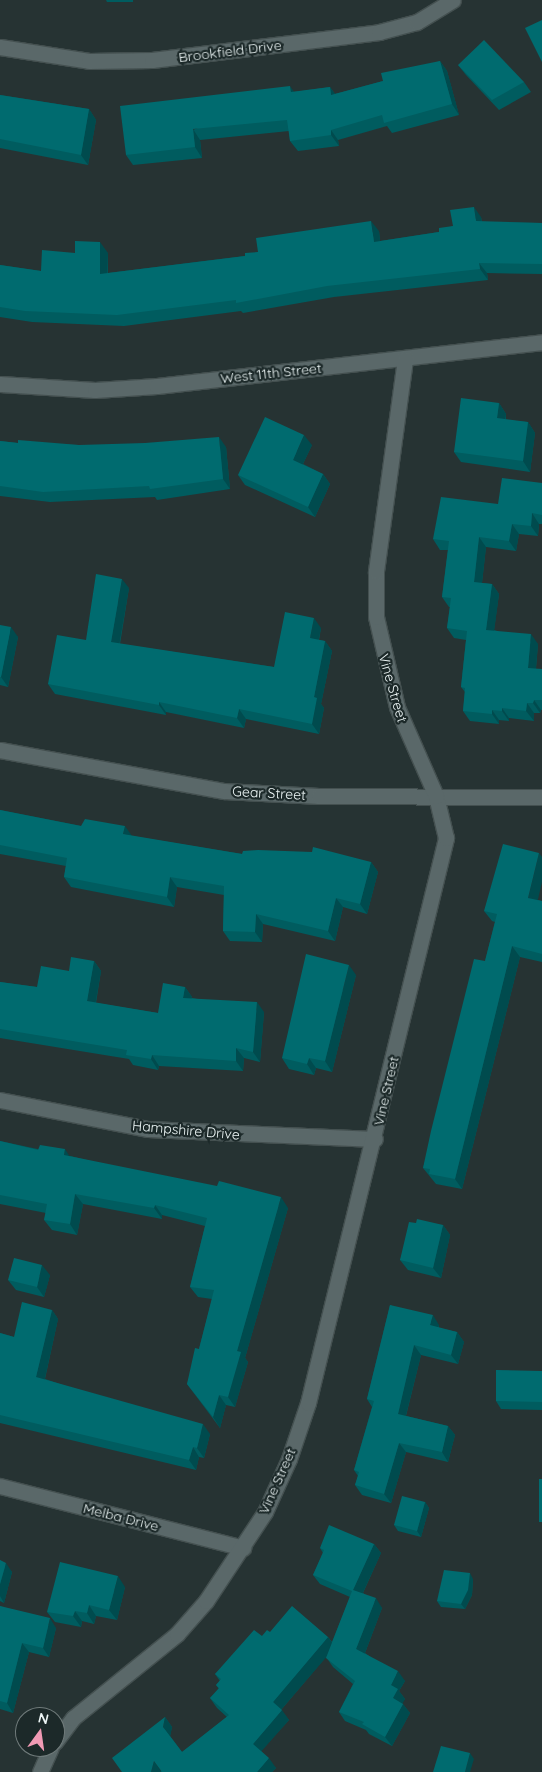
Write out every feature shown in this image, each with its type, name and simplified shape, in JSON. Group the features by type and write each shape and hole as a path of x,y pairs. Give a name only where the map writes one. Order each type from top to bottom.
{"street":[{"name":"Brookfield Drive","path":"0,47 89,60 161,59 379,32 417,22 453,0"},
{"name":"West 11th Street","path":"0,384 95,390 405,359 481,347 542,342"},
{"name":"Vine Street","path":"65,1729 73,1718 177,1634 206,1601 243,1548 265,1512 289,1459 308,1403 375,1139 446,838 436,796 397,707 376,617 376,571 405,359"},
{"name":"Gear Street","path":"0,750 224,791 542,797"},
{"name":"Hampshire Drive","path":"0,1100 148,1129 375,1139"},
{"name":"Melba Drive","path":"0,1486 243,1548"},
{"path":"40,1772 47,1757"}],"building":[{"path":"542,20 542,62 525,28"},
{"path":"484,40 524,82 492,100 458,65"},
{"path":"440,61 452,104 384,123 382,115 331,130 331,135 290,141 287,120 193,129 195,147 126,155 120,106 290,86 291,92 330,87 331,95 383,81 381,73"},
{"path":"0,95 89,109 81,155 0,139"},
{"path":"474,207 476,221 542,223 542,264 479,263 480,269 327,286 236,303 236,300 117,315 25,311 0,307 0,265 41,271 42,250 75,253 75,241 100,242 100,274 245,256 245,253 258,252 256,238 371,221 374,242 439,232 439,228 453,226 450,210"},
{"path":"461,398 499,403 497,418 528,422 523,461 454,452"},
{"path":"265,417 304,435 293,460 323,474 308,507 238,475"},
{"path":"219,437 223,479 150,489 149,486 43,492 0,486 0,441 18,443 18,440 79,445 145,443"},
{"path":"502,478 542,483 542,515 532,513 531,526 512,524 509,541 479,537 474,582 492,584 486,630 531,634 528,668 542,669 542,700 534,700 533,703 527,703 526,711 502,708 502,711 492,710 492,714 463,711 465,688 461,687 467,631 447,628 451,598 442,597 449,541 433,539 441,497 498,504"},
{"path":"96,574 122,579 111,642 274,667 285,612 314,618 310,638 325,641 314,697 317,698 312,724 239,709 237,718 159,702 159,705 48,684 57,635 86,640"},
{"path":"0,625 11,627 1,677 0,677"},
{"path":"0,810 81,826 85,819 125,826 123,834 242,854 243,851 258,850 312,852 313,847 371,862 360,904 336,898 328,931 256,914 255,932 223,931 224,886 170,877 167,897 64,877 67,858 0,845"},
{"path":"503,844 539,853 528,898 542,901 542,954 512,946 455,1179 429,1174 430,1169 423,1168 474,959 485,961 497,914 484,911"},
{"path":"306,954 349,965 325,1061 309,1058 307,1064 282,1058"},
{"path":"71,957 94,961 87,1001 158,1013 163,983 185,987 183,998 257,1002 253,1052 236,1048 236,1061 152,1055 151,1059 126,1055 127,1050 0,1029 0,982 37,987 41,966 69,971"},
{"path":"0,1141 38,1150 40,1145 65,1149 64,1155 217,1186 219,1181 281,1197 237,1351 241,1352 228,1397 219,1395 213,1417 187,1384 195,1348 199,1349 214,1290 190,1287 207,1218 155,1205 154,1208 75,1194 70,1224 44,1220 47,1204 0,1195"},
{"path":"417,1219 443,1225 433,1268 400,1260 409,1222 416,1223"},
{"path":"14,1258 42,1265 37,1287 8,1280"},
{"path":"22,1302 52,1310 36,1377 203,1424 197,1448 193,1447 189,1460 0,1415 0,1333 14,1337"},
{"path":"390,1305 433,1315 430,1325 457,1332 451,1355 414,1345 398,1414 448,1426 442,1452 399,1443 384,1494 355,1485 359,1472 354,1470 374,1401 367,1399"},
{"path":"496,1370 542,1371 542,1402 496,1401"},
{"path":"539,1479 542,1479 542,1522 539,1522"},
{"path":"402,1496 425,1502 417,1531 394,1525"},
{"path":"329,1525 374,1544 353,1590 376,1598 356,1649 398,1671 391,1685 398,1689 393,1698 403,1704 385,1737 362,1724 364,1722 339,1712 355,1681 326,1658 352,1591 313,1575 324,1550 320,1548"},
{"path":"0,1560 6,1563 0,1584"},
{"path":"60,1562 118,1576 109,1610 89,1605 87,1613 75,1611 73,1616 47,1612"},
{"path":"444,1570 470,1573 468,1590 461,1604 437,1601"},
{"path":"0,1606 50,1618 43,1648 22,1643 7,1703 0,1701"},
{"path":"292,1606 328,1637 273,1702 282,1710 253,1744 269,1758 257,1772 162,1772 154,1761 151,1772 122,1772 112,1758 165,1717 163,1727 182,1752 229,1715 210,1698 219,1688 216,1685 221,1679 215,1674 254,1630 262,1636 267,1630 270,1632"},
{"path":"441,1746 470,1753 465,1772 433,1772"}]}
